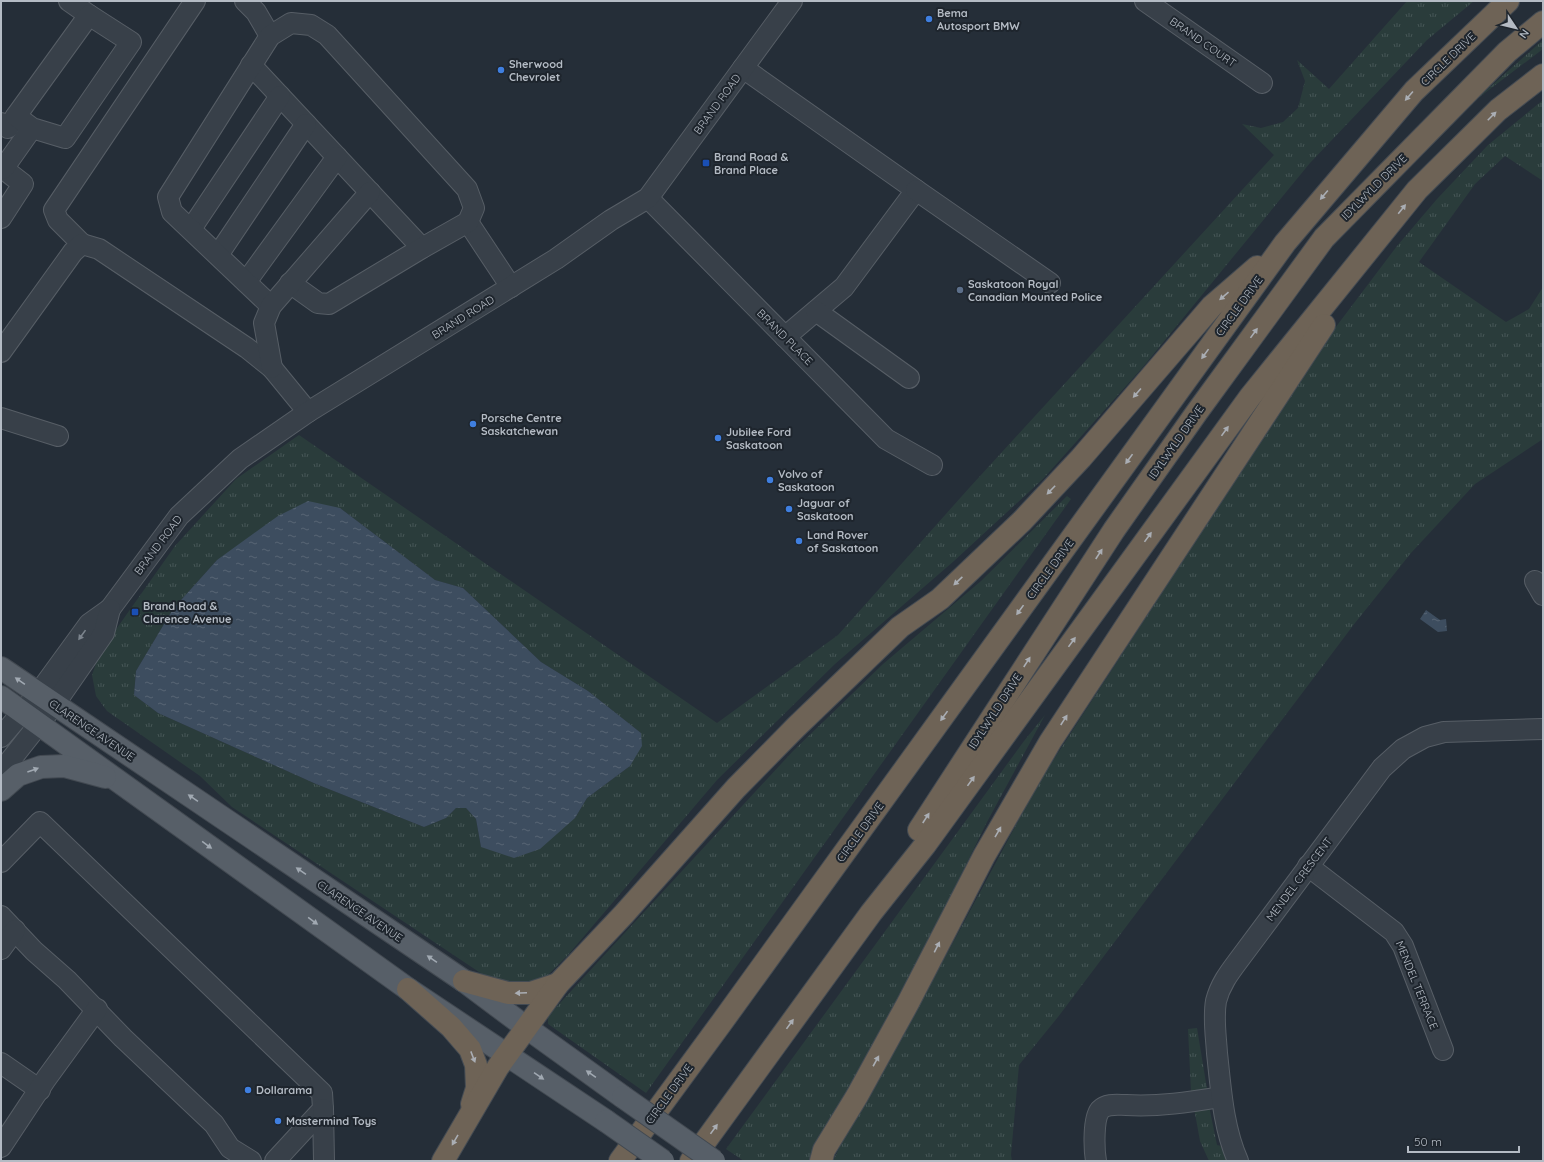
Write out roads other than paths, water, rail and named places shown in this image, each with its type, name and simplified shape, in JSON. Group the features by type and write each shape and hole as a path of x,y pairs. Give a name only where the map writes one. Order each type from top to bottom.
{"highway":[{"name":"CIRCLE DRIVE","path":"620,1161 731,1010 1285,243 1414,91 1508,1"},
{"name":"IDYLWYLD DRIVE","path":"871,913 913,838 1114,530 1197,412 1324,238 1507,52 1543,22"},
{"path":"691,1161 871,913 925,845 1250,397 1417,190 1498,110 1543,75"},
{"path":"820,1161 824,1150 857,1096 908,1003 984,856 1050,742 1335,309 1378,240"},
{"path":"443,1161 507,1054 558,984 624,914 677,853 747,777 796,727 900,627 940,598 1022,521 1081,458 1212,306 1285,243"},
{"path":"464,981 496,991 508,993 531,993 558,984"},
{"path":"408,989 451,1027 470,1049 476,1065 477,1088 468,1118"},
{"path":"815,1161 857,1096"}],"main road":[{"name":"CLARENCE AVENUE","path":"1,668 464,981 527,1028 714,1161"},
{"path":"1,697 408,989 507,1054 663,1161"},
{"path":"1,790 18,775 42,767 64,766 119,781"}],"street":[{"path":"69,1 130,42 65,138 8,119 89,15"},
{"path":"195,1 54,210 58,220 82,244 99,249 247,348 272,368 308,412"},
{"path":"245,1 256,12 270,36"},
{"name":"BRAND ROAD","path":"30,718 104,633 110,609 179,516 240,459 308,412 556,259 612,220 648,198 792,1"},
{"name":"BRAND COURT","path":"1144,1 1262,83"},
{"path":"271,306 172,212 168,197 270,36 291,23 311,25 327,35 467,189 474,208 468,222 329,304 318,303 290,283"},
{"path":"252,66 422,248"},
{"path":"743,68 1050,283"},
{"path":"191,229 280,96"},
{"path":"218,255 306,124"},
{"path":"1,218 23,184 2,168 32,128"},
{"path":"246,282 337,157"},
{"path":"785,337 844,288 916,190"},
{"path":"272,368 264,323 271,306 370,192"},
{"name":"BRAND PLACE","path":"648,198 886,439 932,465"},
{"path":"468,222 511,287"},
{"path":"1,352 72,252 82,244"},
{"path":"816,311 910,378"},
{"path":"1,418 58,436"},
{"path":"1,737 30,718"},
{"path":"1,772 30,718"},
{"name":"MENDEL CRESCENT","path":"1238,1161 1231,1146 1221,1097 1215,1015 1216,1000 1223,981 1382,768 1403,749 1425,736 1444,732 1543,729"},
{"path":"1,862 40,822 322,1094 324,1161"},
{"name":"MENDEL TERRACE","path":"1308,866 1394,932 1403,946 1443,1050"},
{"path":"1,916 34,951 67,980 123,1038 214,1124 226,1155 251,1161"},
{"path":"1,949 15,930"},
{"path":"1,1147 46,1079 97,1010"},
{"path":"1,1063 40,1090"},
{"path":"1096,1161 1096,1117 1101,1109 1110,1104 1144,1106 1221,1097"},
{"path":"275,1161 323,1109"}],"water":[{"path":"308,501 340,508 435,580 463,588 541,662 588,691 641,733 642,746 630,766 587,798 575,818 540,849 514,858 481,847 476,819 466,808 456,808 446,818 424,827 316,784 158,713 134,695 136,671 173,609 217,560 278,516"},
{"path":"1426,610 1440,620 1446,619 1447,631 1438,632 1420,619"}],"place":[{"name":"Bema Autosport BMW","path":"929,19"},
{"name":"Sherwood Chevrolet","path":"501,70"},
{"name":"Brand Road & Brand Place","path":"706,163"},
{"name":"Saskatoon Royal Canadian Mounted Police","path":"960,290"},
{"name":"Porsche Centre Saskatchewan","path":"473,424"},
{"name":"Jubilee Ford Saskatoon","path":"718,438"},
{"name":"Volvo of Saskatoon","path":"770,480"},
{"name":"Jaguar of Saskatoon","path":"789,509"},
{"name":"Land Rover of Saskatoon","path":"799,541"},
{"name":"Brand Road & Clarence Avenue","path":"135,612"},
{"name":"Dollarama","path":"248,1090"},
{"name":"Mastermind Toys","path":"278,1121"}]}
